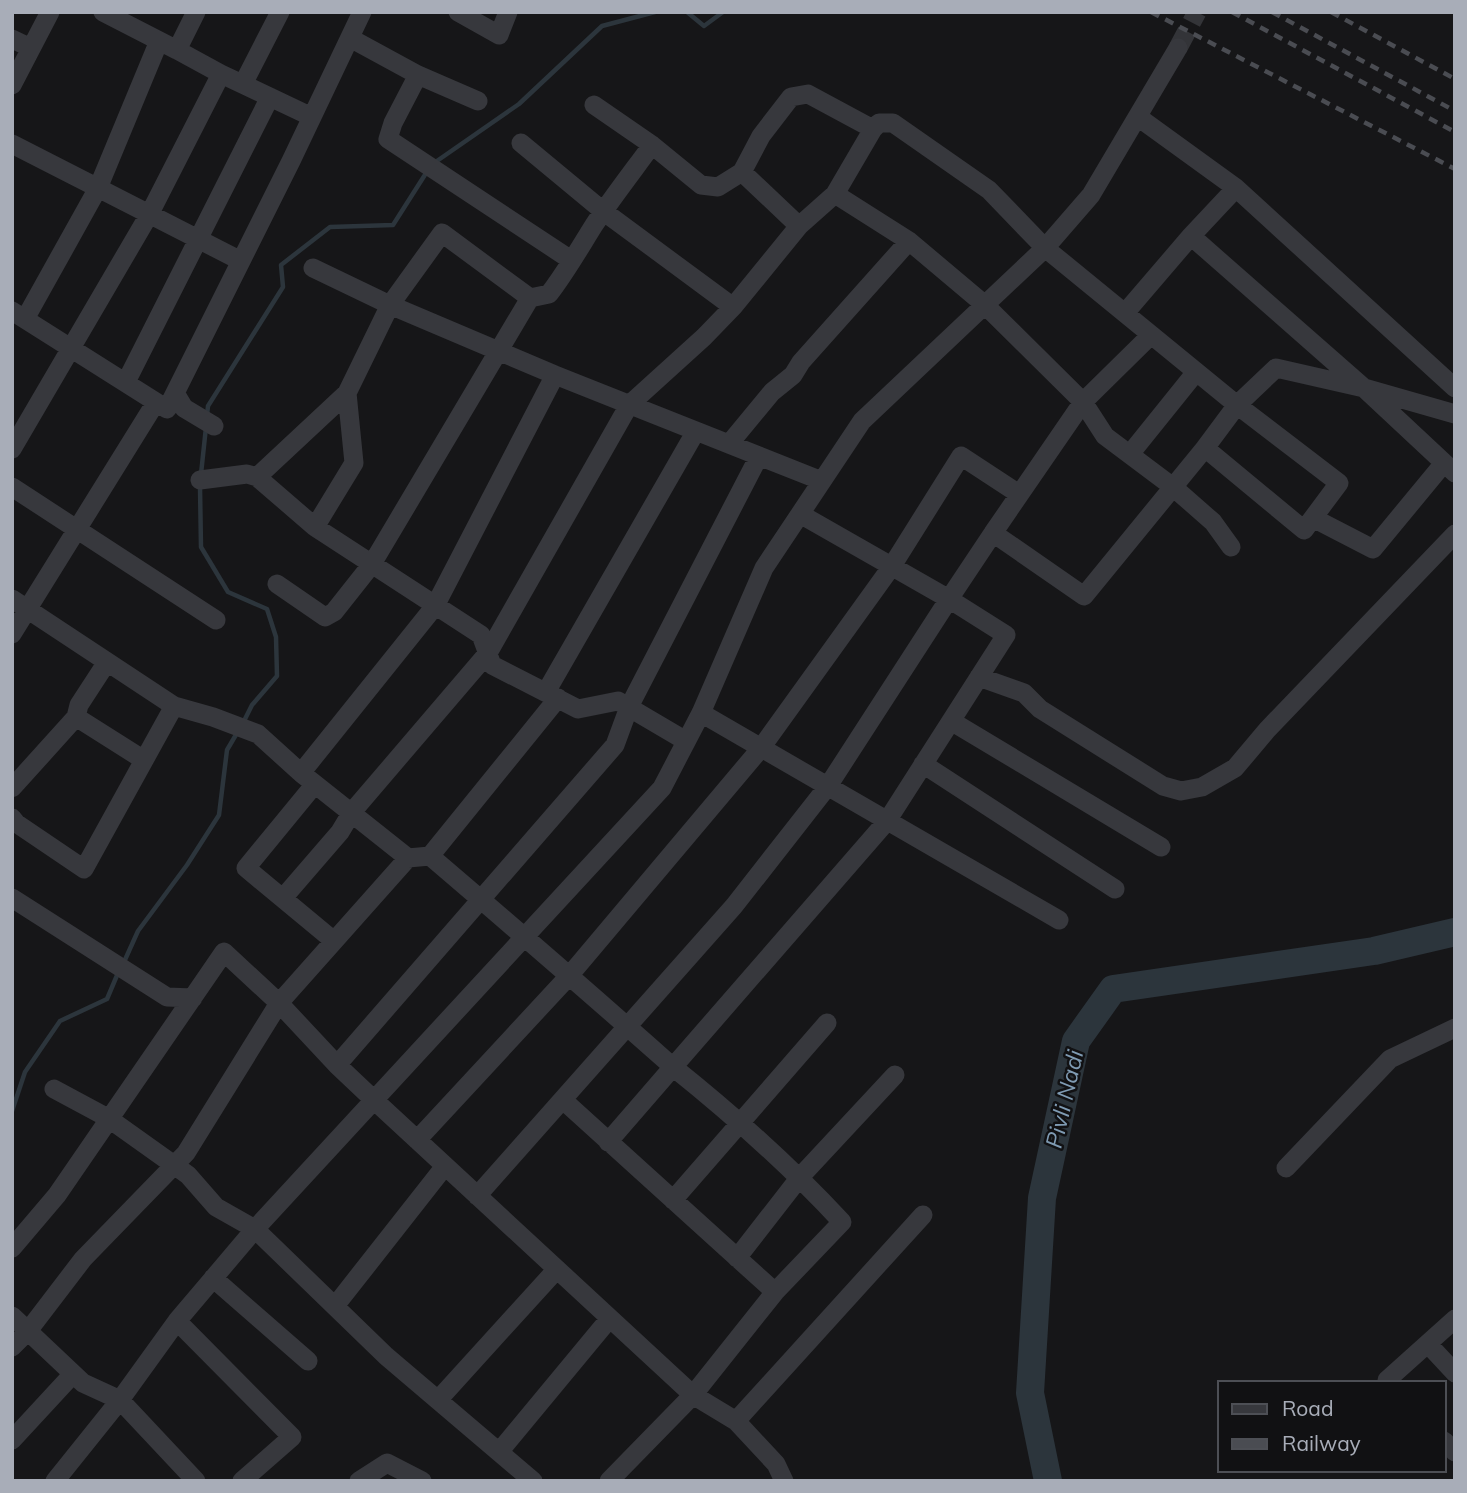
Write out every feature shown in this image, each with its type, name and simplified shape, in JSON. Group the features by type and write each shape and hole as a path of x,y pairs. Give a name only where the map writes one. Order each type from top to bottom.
{"street":[{"path":"12,85 50,12"},
{"path":"177,50 196,12"},
{"path":"243,84 280,12"},
{"path":"159,41 98,188 19,315 167,409 362,12"},
{"path":"458,12 499,35 508,12"},
{"path":"114,15 221,74 312,117"},
{"path":"350,38 418,75 478,100"},
{"path":"12,39 31,48"},
{"path":"55,1481 120,1400 177,1321 255,1229 662,788 701,713 764,568 862,421 1045,248 1091,195 1178,48"},
{"path":"12,449 150,213 221,74"},
{"path":"418,75 393,122 388,139 571,260"},
{"path":"594,105 652,145 701,185 718,187 742,172 761,136 791,97 808,94 873,129"},
{"path":"125,382 270,97"},
{"path":"1138,117 1236,188 1455,388"},
{"path":"283,898 340,832 352,812 488,653 629,405 704,337 733,307 799,226 835,194 879,123 892,123 989,190 1045,248 1237,405 1339,483 1304,530 1205,447"},
{"path":"521,143 603,211 733,307"},
{"path":"12,144 241,261"},
{"path":"277,583 325,617 334,612 372,564 530,298 549,294 568,270 571,260 603,211 652,145"},
{"path":"742,172 799,226"},
{"path":"1125,313 1236,188"},
{"path":"835,194 909,241 985,305 1083,402 1105,436 1213,522 1231,548"},
{"path":"257,477 347,393 390,305 442,233 530,298"},
{"path":"1191,236 1364,388 1449,468 1373,549 1313,518"},
{"path":"729,444 772,392 793,375 801,362 909,241"},
{"path":"313,268 390,305 555,376 822,481"},
{"path":"477,1196 734,906 828,786 949,599 1083,402 1151,335"},
{"path":"993,533 1084,596 1237,405 1276,368 1364,388 1455,414"},
{"path":"1130,454 1196,372"},
{"path":"334,941 246,868 308,778 435,606 555,376"},
{"path":"175,393 184,408 214,426"},
{"path":"315,527 354,463 347,393"},
{"path":"12,634 19,604 76,529 156,402"},
{"path":"430,856 552,695 696,431"},
{"path":"337,1065 615,745 629,707 759,456"},
{"path":"417,1140 569,976 761,748 892,566 961,456 1019,494"},
{"path":"200,480 247,474 257,477 315,527 481,635 492,665 578,709 618,701 686,741"},
{"path":"12,487 216,620"},
{"path":"608,1142 887,821 1006,635 949,599 800,514"},
{"path":"979,677 1024,693 1040,709 1163,786 1181,791 1202,787 1236,768 1267,730 1455,534"},
{"path":"19,604 174,706 258,734 408,858"},
{"path":"12,788 76,717 79,705 107,662"},
{"path":"12,818 16,824 84,869 174,706"},
{"path":"701,713 1059,920"},
{"path":"76,717 144,760"},
{"path":"951,721 1161,847"},
{"path":"923,764 1115,889"},
{"path":"12,1347 28,1331 83,1259 186,1153 279,1003 408,858 430,856 673,1067 741,1122 800,1177 842,1222 775,1292 693,1395 617,1478"},
{"path":"12,898 167,997 193,998"},
{"path":"12,1248 57,1195 224,952 279,1003 374,1100 693,1395 736,1420 776,1464 783,1481"},
{"path":"673,1200 827,1023"},
{"path":"1286,1168 1390,1059 1455,1028"},
{"path":"737,1258 800,1177 895,1075"},
{"path":"54,1089 108,1118 188,1175 216,1207 255,1229 386,1356 533,1481"},
{"path":"563,1100 775,1292"},
{"path":"335,1306 444,1166"},
{"path":"736,1420 923,1215"},
{"path":"438,1400 557,1269"},
{"path":"214,1278 308,1361"},
{"path":"12,1316 83,1383 120,1400 196,1481"},
{"path":"499,1452 610,1318"},
{"path":"1388,1381 1455,1319"},
{"path":"177,1321 292,1437 242,1481"},
{"path":"1427,1344 1455,1373"},
{"path":"12,1440 73,1374"},
{"path":"359,1481 387,1463 422,1481"}],"waterway":[{"path":"434,163 519,104 602,26 655,12"},
{"path":"687,12 704,26 723,12"},
{"path":"207,415 208,406 283,287 281,265 330,227 393,225 428,170"},
{"path":"201,474 206,427"},
{"path":"200,487 201,547 228,592 267,609 276,637 277,676 252,705 243,723"},
{"path":"124,962 138,931 187,865 219,815 227,750 237,733"},
{"name":"Pivli Nadi","path":"1048,1481 1030,1393 1042,1198 1076,1041 1113,989 1374,951 1455,932"},
{"path":"12,1111 25,1072 60,1021 107,999 118,973"}],"tunnel":[{"path":"1178,48 1197,12"}],"railway":[{"path":"1151,12 1455,169"},
{"path":"1232,12 1455,132"},
{"path":"1272,12 1455,111"},
{"path":"1331,12 1455,79"}]}
